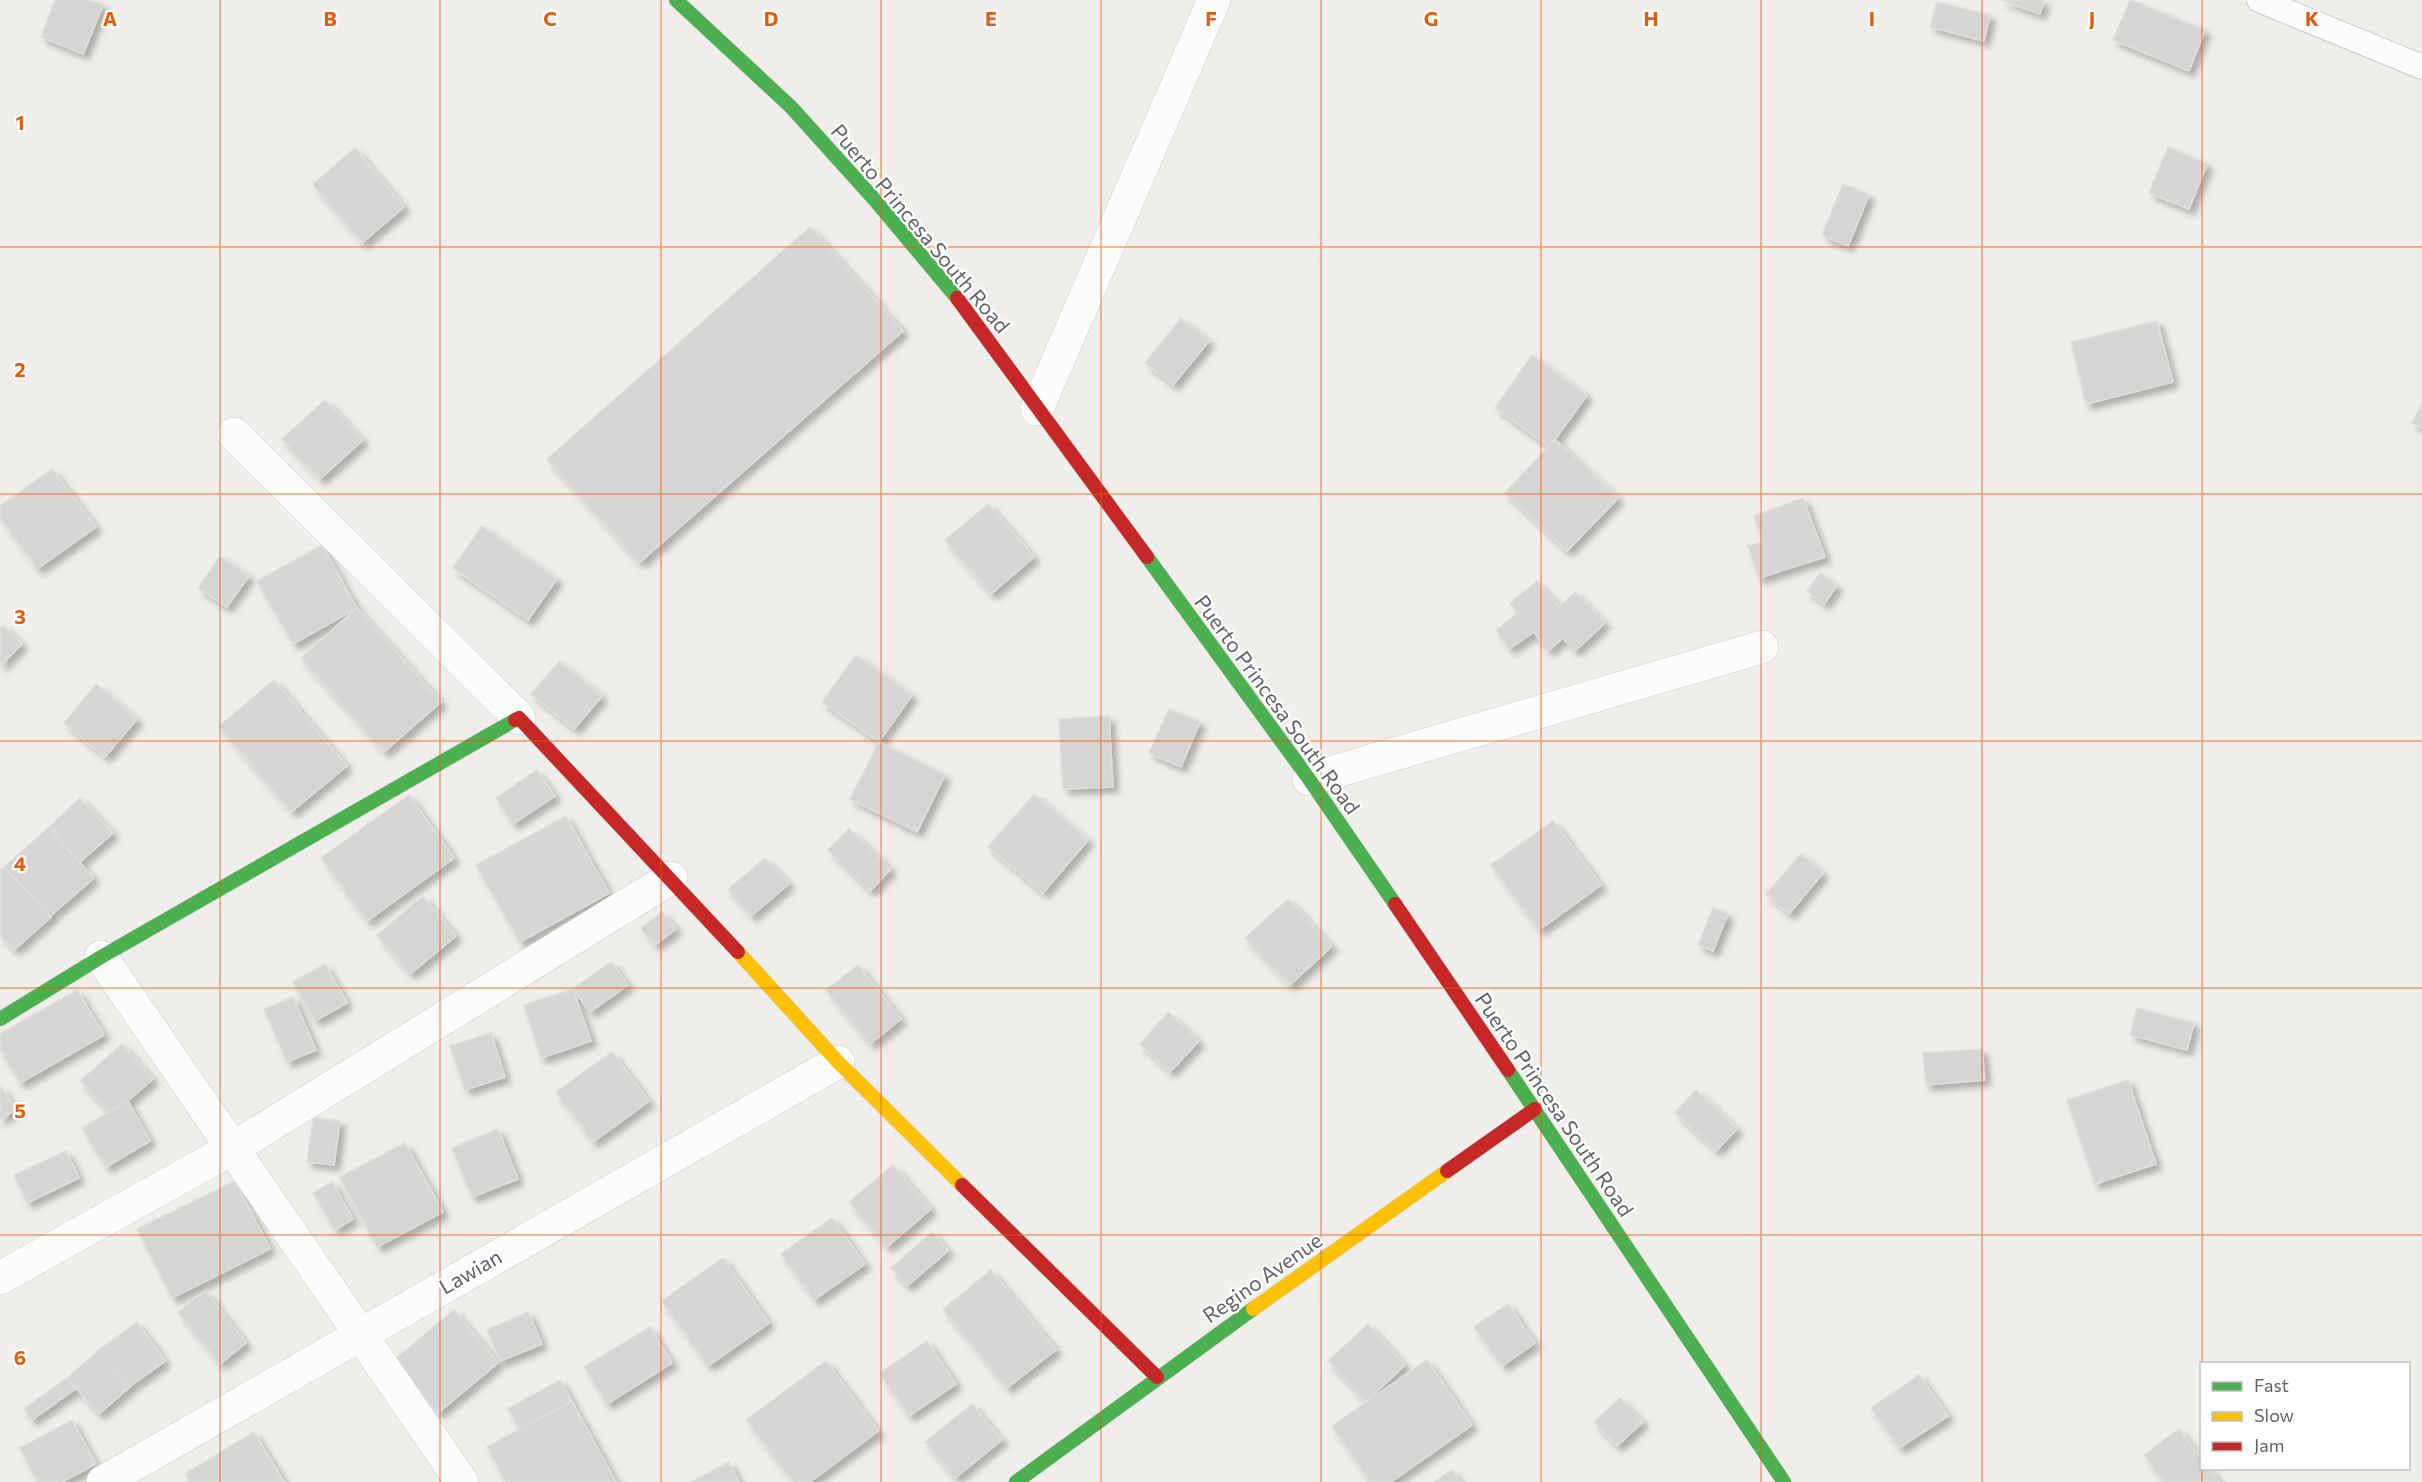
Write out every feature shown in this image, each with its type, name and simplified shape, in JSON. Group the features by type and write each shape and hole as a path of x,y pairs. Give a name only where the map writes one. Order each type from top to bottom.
{"street":[{"name":"Puerto Princesa South Road","path":"676,0 791,107 874,199 967,310 1309,779 1784,1482"},
{"path":"1037,409 1214,0"},
{"path":"234,434 519,718 671,878 838,1062 1157,1377"},
{"path":"1309,779 1762,647"},
{"path":"0,1019 101,957 519,718"},
{"path":"0,1278 233,1148 671,878"},
{"path":"101,957 358,1334 462,1482"},
{"name":"Lawian","path":"103,1482 358,1334 838,1062"},
{"name":"Regino Avenue","path":"1016,1482 1157,1377 1534,1109"}],"lane":[{"path":"2259,0 2422,68"}],"building":[{"path":"55,0 90,0 103,5 83,54 41,37"},
{"path":"2001,0 2044,0 2040,14"},
{"path":"2130,0 2205,30 2189,71 2113,40"},
{"path":"1937,2 1990,15 1984,41 1930,27"},
{"path":"2168,147 2207,164 2189,209 2149,193"},
{"path":"355,148 404,207 362,243 313,184"},
{"path":"1843,184 1869,195 1848,246 1822,235"},
{"path":"810,227 903,331 639,563 547,459"},
{"path":"1181,318 1209,341 1173,385 1145,363"},
{"path":"2157,321 2173,382 2086,404 2071,342"},
{"path":"1532,355 1587,395 1550,447 1495,408"},
{"path":"325,400 363,440 320,479 282,439"},
{"path":"2422,403 2422,428 2412,423"},
{"path":"1555,439 1618,498 1567,551 1505,493"},
{"path":"52,469 96,527 37,569 0,517 0,506"},
{"path":"1803,498 1825,557 1759,578 1748,546 1763,542 1754,516"},
{"path":"988,504 1034,557 991,594 945,540"},
{"path":"482,526 557,579 528,620 453,568"},
{"path":"322,545 357,608 293,644 257,581"},
{"path":"220,556 249,576 227,607 198,588"},
{"path":"1820,573 1837,586 1824,604 1807,591"},
{"path":"1537,581 1559,607 1575,592 1605,623 1575,651 1563,638 1548,651 1534,632 1509,649 1496,630 1518,613 1510,603"},
{"path":"357,608 441,702 384,752 301,658"},
{"path":"3,625 22,644 0,666 0,628"},
{"path":"856,655 912,695 879,742 822,702"},
{"path":"559,661 602,696 574,729 531,694"},
{"path":"274,680 347,766 291,812 219,726"},
{"path":"96,684 137,719 105,757 64,723"},
{"path":"1169,709 1200,722 1181,767 1149,753"},
{"path":"1109,716 1113,787 1063,789 1059,719"},
{"path":"879,742 945,775 917,832 850,799"},
{"path":"537,770 555,796 513,824 496,798"},
{"path":"1034,794 1088,840 1043,893 988,847"},
{"path":"409,795 454,858 367,921 321,858"},
{"path":"80,798 113,833 80,862 48,828"},
{"path":"566,816 609,893 520,942 476,865"},
{"path":"1553,821 1601,885 1539,930 1491,865"},
{"path":"48,828 94,878 49,917 4,867"},
{"path":"849,829 891,869 870,891 828,850"},
{"path":"1801,854 1823,873 1789,914 1766,894"},
{"path":"765,858 789,884 751,916 728,889"},
{"path":"4,867 51,917 14,950 0,935 0,870"},
{"path":"423,896 456,936 410,974 377,935"},
{"path":"1288,899 1332,946 1290,985 1245,938"},
{"path":"1713,908 1728,914 1713,951 1698,945"},
{"path":"662,912 676,929 655,945 641,928"},
{"path":"611,962 628,985 590,1012 573,989"},
{"path":"325,964 347,1003 315,1021 293,982"},
{"path":"858,965 901,1019 870,1044 826,990"},
{"path":"573,989 591,1041 541,1058 524,1005"},
{"path":"77,990 104,1035 20,1083 0,1049 0,1034"},
{"path":"293,997 316,1050 287,1062 264,1009"},
{"path":"2137,1008 2194,1023 2187,1050 2130,1035"},
{"path":"1168,1012 1199,1041 1170,1072 1140,1044"},
{"path":"491,1033 505,1077 465,1090 450,1046"},
{"path":"122,1044 153,1079 111,1115 80,1081"},
{"path":"1982,1049 1985,1080 1926,1085 1923,1053"},
{"path":"612,1052 649,1101 593,1142 556,1092"},
{"path":"2128,1080 2156,1164 2095,1184 2067,1100"},
{"path":"0,1086 16,1109 0,1120"},
{"path":"1696,1090 1737,1129 1716,1151 1675,1112"},
{"path":"128,1101 150,1141 106,1167 82,1128"},
{"path":"313,1118 340,1121 334,1165 307,1162"},
{"path":"498,1129 518,1179 472,1197 452,1148"},
{"path":"405,1143 443,1212 377,1247 340,1177"},
{"path":"66,1151 79,1178 27,1203 14,1175"},
{"path":"893,1165 931,1209 887,1247 849,1202"},
{"path":"235,1181 270,1249 172,1298 137,1229"},
{"path":"332,1182 353,1219 335,1230 313,1193"},
{"path":"832,1218 865,1264 814,1300 781,1254"},
{"path":"932,1232 948,1251 907,1286 891,1268"},
{"path":"723,1258 769,1323 708,1366 662,1301"},
{"path":"991,1270 1056,1350 1007,1388 943,1309"},
{"path":"205,1291 246,1343 220,1364 178,1312"},
{"path":"1508,1304 1535,1343 1502,1366 1474,1327"},
{"path":"454,1310 498,1363 438,1413 394,1360"},
{"path":"528,1312 542,1344 500,1361 487,1330"},
{"path":"137,1322 165,1361 128,1388 99,1350"},
{"path":"1368,1324 1405,1365 1366,1402 1328,1361"},
{"path":"650,1327 672,1363 607,1404 584,1367"},
{"path":"927,1341 956,1384 909,1416 880,1373"},
{"path":"99,1350 131,1386 99,1414 67,1378"},
{"path":"1427,1360 1472,1425 1391,1482 1370,1482 1332,1426"},
{"path":"826,1361 878,1431 810,1482 793,1482 746,1420"},
{"path":"1919,1375 1948,1416 1899,1448 1871,1408"},
{"path":"67,1378 75,1389 32,1420 24,1409"},
{"path":"560,1380 572,1401 520,1430 508,1409"},
{"path":"1620,1398 1643,1422 1617,1446 1594,1422"},
{"path":"572,1401 616,1482 506,1482 487,1447"},
{"path":"972,1404 1002,1440 955,1478 925,1442"},
{"path":"72,1420 96,1464 62,1482 38,1482 20,1448"},
{"path":"2179,1429 2200,1456 2200,1470 2210,1470 2219,1482 2164,1482 2144,1455"},
{"path":"254,1432 284,1482 190,1482 185,1474"},
{"path":"729,1462 739,1482 691,1482"},
{"path":"1452,1470 1460,1482 1434,1482"}],"traffic: fast":[{"path":"676,0 791,107 874,199 957,298"},
{"path":"1147,557 1309,779 1395,904"},
{"path":"0,1019 101,957 515,720"},
{"path":"1508,1070 1784,1482"},
{"path":"1016,1482 1253,1309"}],"traffic: slow":[{"path":"738,952 838,1062 962,1185"},
{"path":"1253,1309 1447,1171"}],"traffic: jam":[{"path":"957,298 1147,557"},
{"path":"515,720 519,718 738,952"},
{"path":"1395,904 1508,1070"},
{"path":"1447,1171 1535,1109"},
{"path":"962,1185 1157,1377"}]}
